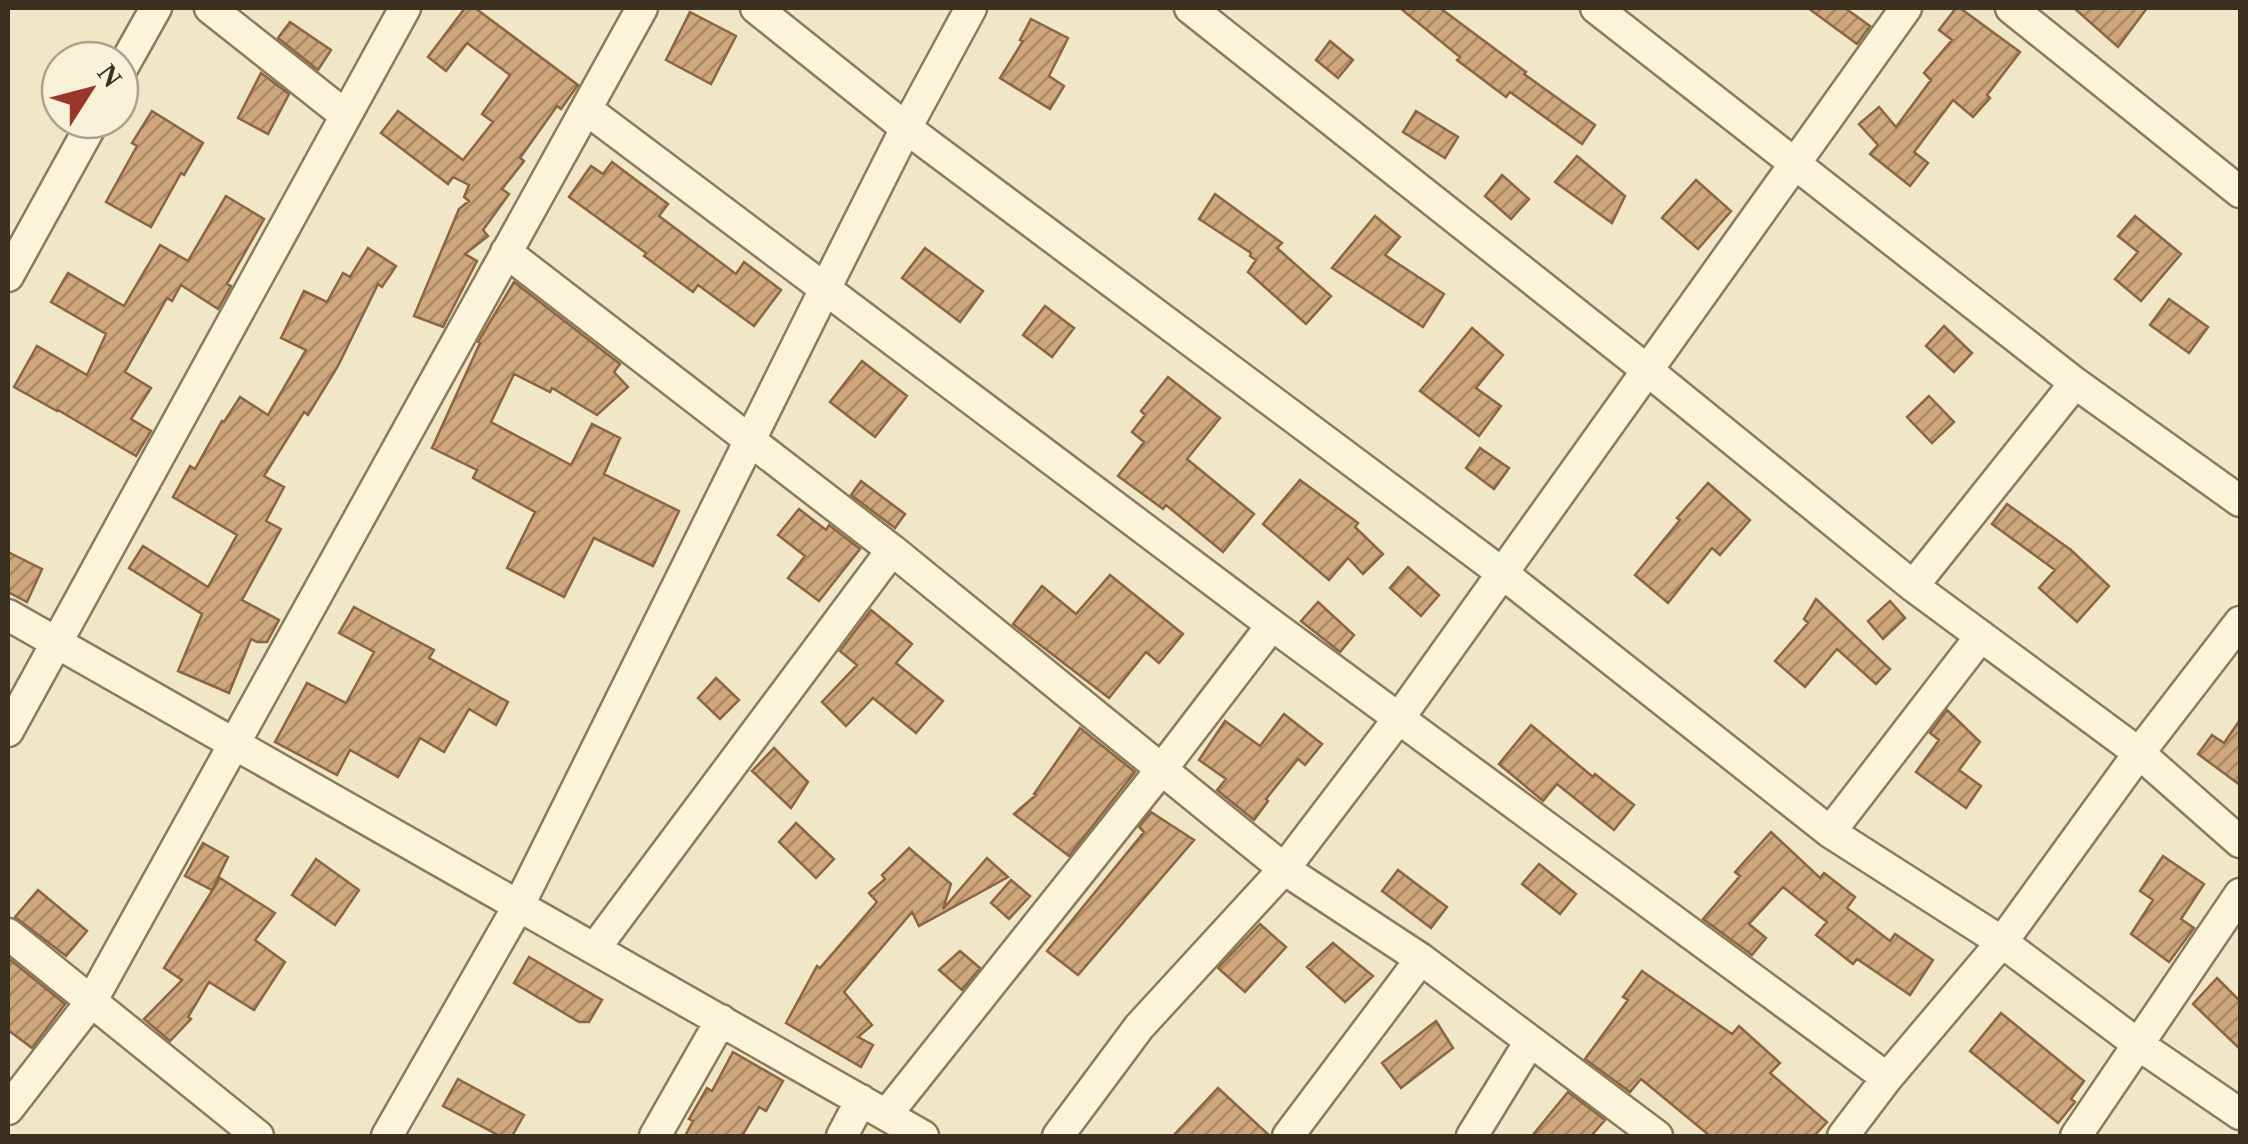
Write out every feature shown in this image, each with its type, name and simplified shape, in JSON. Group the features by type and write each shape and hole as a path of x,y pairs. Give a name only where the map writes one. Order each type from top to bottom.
{"street":[{"path":"138,40 156,8"},
{"path":"210,8 346,115"},
{"path":"8,732 404,8"},
{"path":"8,1109 91,1002 642,8"},
{"path":"756,8 906,128 1502,574 1830,832 2002,942 2139,1045 2240,1114"},
{"path":"387,1136 519,906 825,288 971,8"},
{"path":"1190,8 1647,370 1912,586 2139,753 2240,842"},
{"path":"1596,8 2075,383 2240,501"},
{"path":"1058,1136 1139,1027 1284,869 1399,718 1906,8"},
{"path":"2011,8 2239,187"},
{"path":"586,108 1272,625 1888,1078"},
{"path":"8,276 83,140"},
{"path":"506,252 892,550 1284,869 1421,960 1658,1136"},
{"path":"1912,586 2075,383"},
{"path":"595,948 892,550"},
{"path":"8,615 922,1136"},
{"path":"1843,1136 2002,942 2240,622"},
{"path":"842,1136 874,1107 1162,770 1272,625"},
{"path":"1830,832 1980,636"},
{"path":"2076,1136 2240,894"},
{"path":"8,934 244,1132"},
{"path":"1288,1136 1421,960"},
{"path":"655,1136 722,1020"},
{"path":"1472,1136 1530,1043"}],"building":[{"path":"465,8 475,8 578,85 561,109 557,106 520,158 524,161 502,189 509,194 483,230 488,236 465,254 477,261 443,327 414,316 459,209 469,201 464,197 469,185 453,177 448,184 381,133 398,111 463,160 493,122 482,114 510,75 467,43 446,71 428,57"},
{"path":"1400,8 1440,8 1595,125 1582,144 1510,92 1506,97 1457,60 1460,57"},
{"path":"1808,8 1845,8 1870,26 1857,44"},
{"path":"1956,8 2020,52 1973,117 1953,100 1914,152 1928,163 1910,186 1870,154 1878,145 1859,124 1879,107 1896,127 1931,80 1924,73 1952,40 1939,30"},
{"path":"2074,8 2147,8 2118,47"},
{"path":"690,12 736,36 711,84 666,60"},
{"path":"1031,19 1068,38 1049,76 1064,86 1050,109 1000,78 1023,41 1020,40"},
{"path":"290,22 331,50 318,70 278,38"},
{"path":"1330,41 1353,60 1338,78 1316,60"},
{"path":"261,73 289,94 268,134 238,118"},
{"path":"152,111 203,143 151,227 106,202 137,146 132,143 140,140 140,130"},
{"path":"1416,111 1458,137 1445,158 1403,132"},
{"path":"1577,156 1625,196 1612,223 1555,182"},
{"path":"612,162 668,204 659,216 736,274 744,262 781,290 754,326 698,285 693,292 569,197 591,166 603,174"},
{"path":"1502,175 1529,199 1511,219 1485,196"},
{"path":"1696,180 1731,211 1698,249 1662,218"},
{"path":"1215,194 1282,243 1277,248 1331,296 1306,324 1248,272 1256,260 1251,253 1199,219"},
{"path":"226,196 264,219 227,284 231,286 218,309 181,285 172,301 167,298 125,372 151,388 131,419 151,431 136,456 14,387 37,346 87,375 106,334 51,302 68,273 124,306 160,245 188,261"},
{"path":"1375,216 1400,237 1385,255 1444,294 1423,327 1332,268"},
{"path":"2135,216 2181,254 2141,301 2115,279 2138,252 2118,236"},
{"path":"368,248 396,266 382,287 378,284 338,366 264,476 284,487 266,521 281,529 242,600 279,620 267,642 251,639 229,693 178,671 202,614 129,568 143,546 208,587 237,535 173,497 190,466 195,469 240,397 268,415 306,350 281,338 304,291 327,302 343,273 350,277"},
{"path":"925,248 983,291 960,322 902,278"},
{"path":"514,282 620,364 614,372 628,387 597,415 552,388 550,392 514,374 491,422 571,465 592,424 620,438 604,474 679,511 653,566 594,538 564,597 507,568 535,512 473,478 477,470 432,448 478,342"},
{"path":"2169,299 2208,327 2189,353 2150,325"},
{"path":"1045,306 1074,328 1052,357 1023,335"},
{"path":"1944,326 1972,353 1954,372 1926,346"},
{"path":"1472,328 1503,355 1476,388 1501,406 1479,436 1420,391"},
{"path":"862,361 907,396 875,437 830,402"},
{"path":"1168,377 1220,418 1187,459 1254,514 1223,552 1166,505 1163,509 1118,476 1144,442 1132,432 1145,415 1141,411"},
{"path":"1929,396 1954,422 1932,443 1907,417"},
{"path":"1480,448 1509,468 1494,489 1466,468"},
{"path":"1300,480 1358,523 1355,527 1383,554 1363,574 1348,558 1329,580 1263,524"},
{"path":"861,481 905,514 895,528 851,495"},
{"path":"1708,483 1750,520 1720,555 1712,548 1668,603 1635,575"},
{"path":"2007,504 2071,550 2109,586 2077,622 2039,588 2055,570 1992,524"},
{"path":"799,509 826,530 829,525 860,549 819,601 788,578 805,556 778,535"},
{"path":"8,552 42,569 27,602 8,592"},
{"path":"1408,567 1439,595 1421,616 1390,588"},
{"path":"1110,575 1183,634 1159,663 1146,652 1109,698 1013,624 1042,586 1076,614"},
{"path":"1816,599 1890,669 1876,684 1837,649 1805,687 1775,661 1808,623 1804,619"},
{"path":"1890,601 1905,618 1883,639 1868,621"},
{"path":"1318,602 1354,635 1340,652 1301,621"},
{"path":"354,607 434,650 429,658 508,702 496,725 469,709 444,752 420,738 398,777 350,750 337,775 275,742 307,683 346,703 374,652 339,633"},
{"path":"871,610 912,644 896,663 943,701 916,733 873,698 846,726 822,702 857,665 840,651"},
{"path":"716,678 739,700 720,719 698,698"},
{"path":"1947,710 1980,742 1959,770 1981,786 1966,808 1916,772 1939,740 1930,733"},
{"path":"1284,714 1322,744 1305,765 1298,759 1254,820 1217,790 1226,779 1199,760 1225,721 1260,746"},
{"path":"2240,720 2240,785 2198,754 2212,735 2224,743"},
{"path":"1531,725 1593,777 1595,774 1634,805 1614,830 1557,784 1543,801 1499,764"},
{"path":"1080,728 1135,772 1069,856 1014,814 1036,795"},
{"path":"774,748 808,782 791,808 752,771"},
{"path":"1151,812 1194,840 1078,975 1047,951 1144,832 1139,827"},
{"path":"796,823 834,859 816,878 779,842"},
{"path":"1771,832 1820,878 1824,873 1855,897 1847,908 1890,941 1895,934 1933,960 1910,995 1857,959 1853,964 1816,935 1827,922 1783,887 1749,924 1766,938 1752,955 1703,919 1740,876 1735,872"},
{"path":"203,843 228,857 212,890 185,876"},
{"path":"909,848 951,884 943,909 987,858 1008,877 919,926 912,912 844,992 872,1025 858,1037 873,1045 861,1067 786,1023 817,966 820,968 877,902 869,893"},
{"path":"2163,856 2204,884 2181,919 2194,928 2169,962 2131,934 2153,900 2140,891"},
{"path":"316,859 359,890 335,925 292,895"},
{"path":"1539,864 1576,894 1560,914 1522,884"},
{"path":"1398,870 1447,907 1431,928 1382,891"},
{"path":"220,878 275,913 255,940 285,962 254,1010 209,982 188,1017 191,1019 170,1041 144,1019 182,980 164,968"},
{"path":"1011,880 1030,896 1009,919 991,903"},
{"path":"38,890 87,931 66,956 15,917"},
{"path":"1260,924 1286,947 1245,992 1218,968"},
{"path":"1333,943 1373,976 1345,1002 1307,967"},
{"path":"960,951 980,968 962,990 939,970"},
{"path":"529,957 602,1000 589,1022 579,1022 514,983"},
{"path":"8,958 65,1004 32,1048 8,1030"},
{"path":"1642,971 1732,1034 1739,1026 1780,1063 1770,1073 1827,1122 1814,1136 1710,1136 1641,1079 1630,1092 1585,1059 1628,1000 1623,997"},
{"path":"2217,978 2240,1001 2240,1049 2193,1004"},
{"path":"2001,1013 2084,1081 2071,1099 2075,1102 2058,1123 1970,1051"},
{"path":"1436,1021 1453,1048 1401,1088 1382,1063"},
{"path":"733,1052 783,1081 766,1111 759,1107 742,1136 685,1136 693,1121 689,1119 707,1088 712,1091"},
{"path":"458,1079 524,1115 512,1136 500,1136 443,1106"},
{"path":"1218,1088 1270,1136 1173,1136"},
{"path":"1568,1092 1605,1120 1591,1136 1532,1136"}]}
